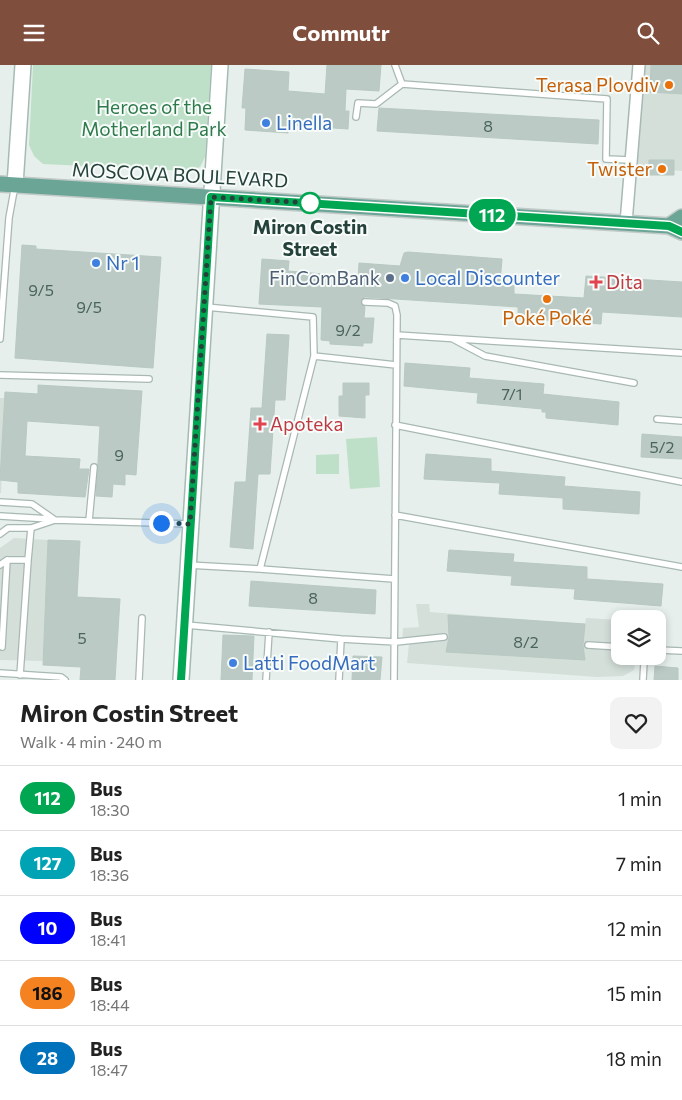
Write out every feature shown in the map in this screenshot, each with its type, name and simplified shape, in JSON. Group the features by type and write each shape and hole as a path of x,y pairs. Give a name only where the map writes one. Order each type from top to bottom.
{"main road":[{"name":"MOSCOVA BOULEVARD","path":"7,185 626,223 675,229 682,217"}],"street":[{"path":"7,185 23,65"},
{"path":"181,680 220,65"},
{"path":"626,223 639,65"}],"lane":[{"path":"395,65 402,84"},
{"path":"356,117 358,103 376,104 402,84 607,99 606,159 631,160"},
{"path":"0,339 9,218 7,185"},
{"path":"365,302 388,303 395,306 398,335 395,425 394,579 396,642 394,680"},
{"path":"204,307 313,317 314,356 260,569"},
{"path":"398,335 682,353"},
{"path":"452,338 485,357 634,383"},
{"path":"314,356 396,365"},
{"path":"0,375 149,379"},
{"path":"657,419 682,421"},
{"path":"395,425 682,482"},
{"path":"89,521 94,467"},
{"path":"0,502 32,504 55,520"},
{"path":"395,515 682,567"},
{"path":"0,516 55,520 190,524"},
{"path":"0,534 8,528 31,528 55,520"},
{"path":"20,675 31,528"},
{"path":"0,565 7,560 28,560"},
{"path":"2,647 7,560"},
{"path":"188,565 394,579"},
{"path":"139,680 142,618"},
{"path":"184,625 396,642 444,637"},
{"path":"266,680 269,632"},
{"path":"339,680 341,639"},
{"path":"588,645 611,646"},
{"path":"666,650 682,651"},
{"path":"643,680 644,665"},
{"path":"0,673 61,677 66,680"}],"shaded area":[{"path":"645,65 682,65 682,171 637,168"},
{"path":"0,398 5,398 1,493 0,493"},
{"path":"14,538 48,540 43,661 0,660 0,548"},
{"path":"416,604 429,604 430,612 585,624 586,618 611,619 611,665 635,665 634,670 623,676 597,677 407,663 409,644 402,644 403,628 419,627"}],"green space":[{"name":"Heroes of the Motherland Park","path":"33,65 211,65 205,157 200,167 190,171 43,164 34,156 29,145"},
{"path":"377,437 380,487 350,489 346,439"},
{"path":"339,454 339,474 316,474 316,455"}],"building":[{"path":"327,65 381,65 379,91 346,89 345,111 349,111 348,129 289,125 288,133 245,130 246,108 242,108 245,69 289,72 288,91 325,94"},
{"path":"651,65 682,65 682,94 650,92"},
{"path":"379,108 599,120 598,144 377,131"},
{"path":"649,160 674,160 674,175 649,175"},
{"path":"22,245 36,246 36,249 161,257 153,368 15,358"},
{"path":"404,253 502,259 500,283 514,284 514,294 584,298 586,276 682,282 682,317 602,312 601,324 518,318 518,307 365,297 360,302 365,307 364,318 374,318 372,343 363,343 363,346 330,344 330,341 321,340 322,307 259,304 262,259 289,261 288,271 335,275 335,278 358,279 359,263 400,266"},
{"path":"267,334 289,335 285,400 275,400 270,474 258,474 253,549 230,547 235,482 246,482 251,408 262,408"},
{"path":"405,363 470,368 469,378 544,384 543,394 619,402 618,425 546,418 546,412 542,412 542,409 477,403 478,393 404,386"},
{"path":"343,383 369,383 369,395 365,395 365,418 339,416 339,396 343,396"},
{"path":"38,385 142,391 136,475 125,474 125,485 113,484 112,497 96,496 100,426 27,421 25,456 80,459 79,469 89,469 85,497 18,493 18,482 0,480 5,392 38,394"},
{"path":"642,434 682,437 682,459 641,457"},
{"path":"426,454 491,459 491,471 565,477 564,486 640,492 639,514 563,509 563,498 499,494 500,483 424,479"},
{"path":"48,540 80,541 77,597 120,599 115,680 80,680 81,667 43,665"},
{"path":"449,550 514,554 513,562 587,567 587,579 663,584 661,606 574,599 575,589 511,585 512,576 447,571"},
{"path":"251,581 376,590 375,614 249,606"},
{"path":"448,615 585,624 583,645 585,660 446,652 449,637"},
{"path":"223,635 254,636 252,680 221,680"},
{"path":"353,656 382,657 380,680 352,680"},
{"path":"655,666 678,668 678,680 654,680"}],"bus line":[{"name":"112","path":"181,680 211,197 669,226 682,232"}],"place":[{"name":"Terasa Plovdiv","path":"669,85"},
{"name":"Linella","path":"266,123"},
{"name":"Twister","path":"662,169"},
{"name":"Miron Costin Street","path":"310,203"},
{"name":"Nr 1","path":"96,263"},
{"name":"FinComBank","path":"390,278"},
{"name":"Local Discounter","path":"405,278"},
{"name":"Dita","path":"596,282"},
{"name":"Poké Poké","path":"547,299"},
{"name":"Apoteka","path":"260,424"},
{"name":"Latti FoodMart","path":"233,663"}],"route":[{"path":"161,523 190,524 211,197 310,203"}]}
